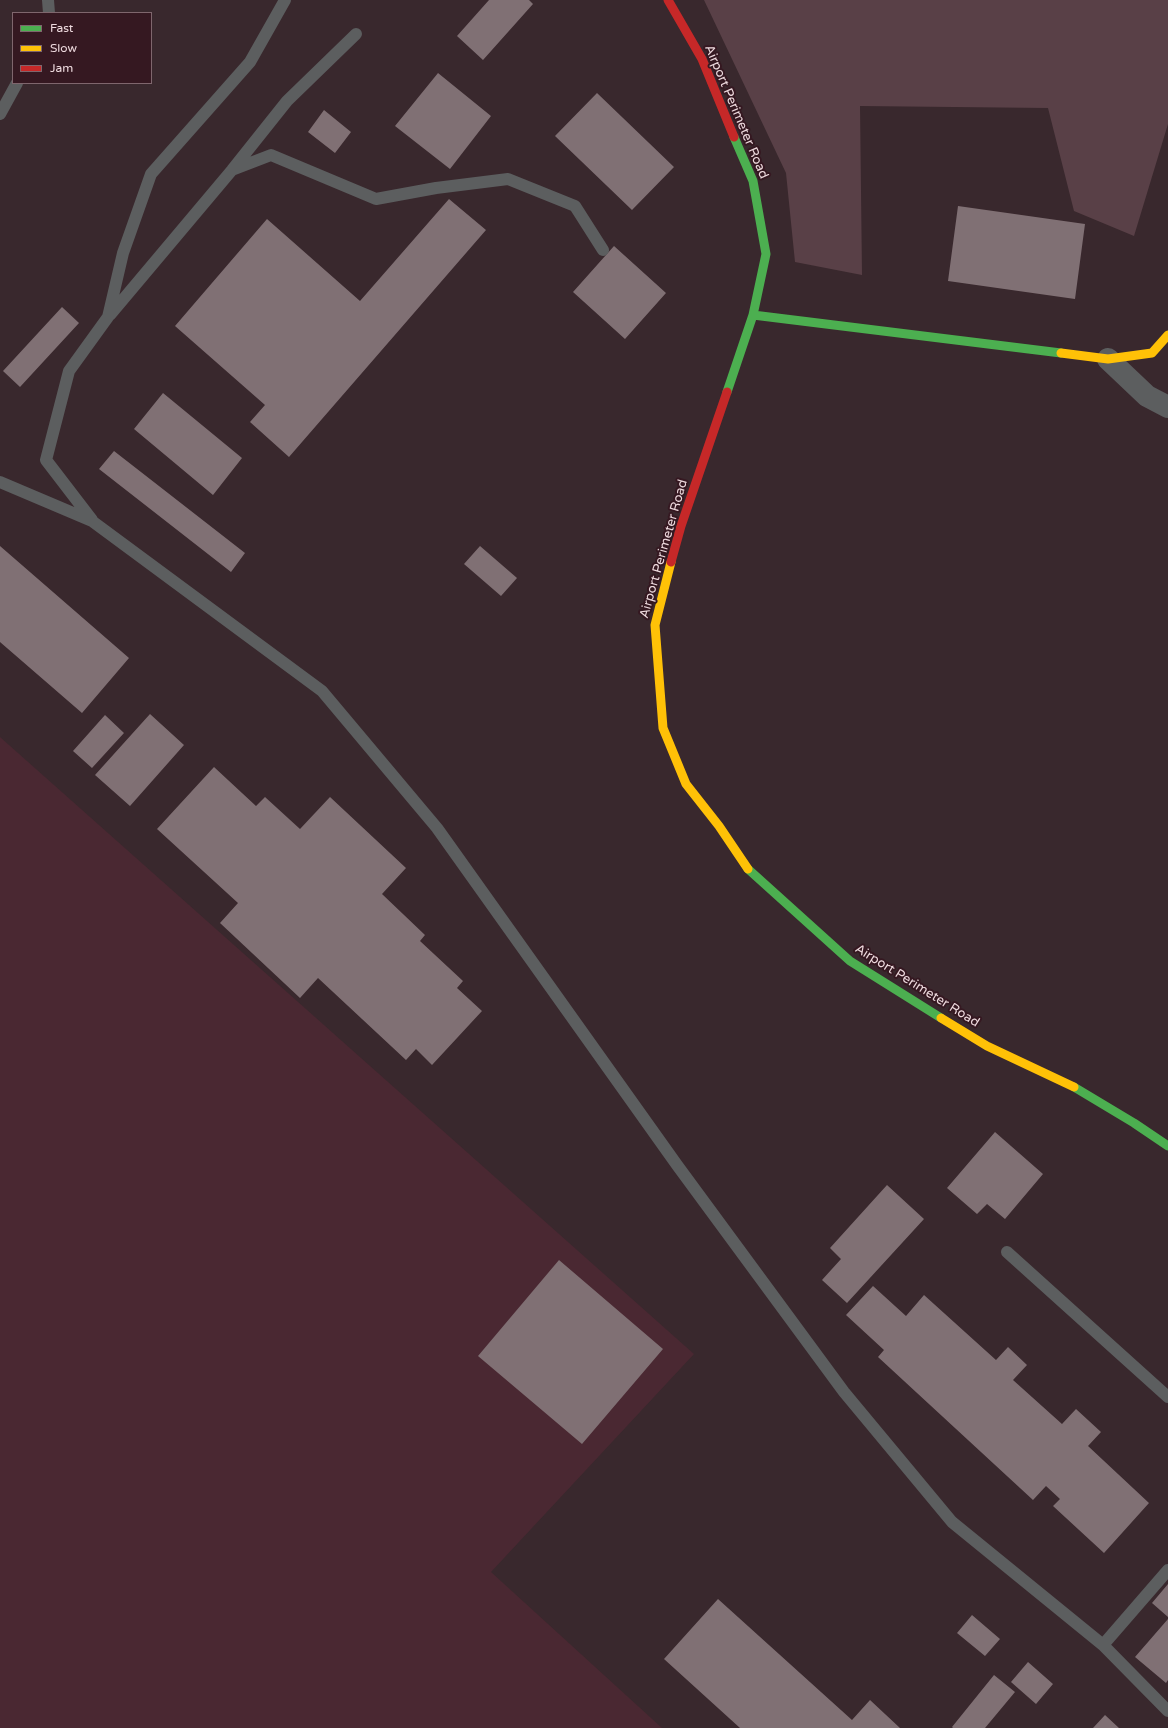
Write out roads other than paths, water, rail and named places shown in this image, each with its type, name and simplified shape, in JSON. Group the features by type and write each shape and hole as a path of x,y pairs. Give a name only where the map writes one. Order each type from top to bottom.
{"street":[{"name":"Airport Perimeter Road","path":"668,0 702,59 753,181 766,254 753,315 681,526 655,625 663,728 686,784 719,826 752,872 850,962 987,1046 1064,1081 1134,1123 1168,1146"},
{"path":"753,315 1108,359 1152,353 1168,335"},
{"path":"1108,359 1147,396 1168,407"}],"lane":[{"path":"48,0 49,12"},
{"path":"108,317 122,253 151,174 250,62 285,0"},
{"path":"92,520 46,460 69,371 108,317 232,170 287,101 356,34"},
{"path":"0,114 16,84"},
{"path":"232,170 271,155 376,199 436,188 508,179 575,206 603,250"},
{"path":"0,482 92,520 322,691 437,828 677,1165 844,1392 952,1522 1103,1645 1168,1710"},
{"path":"1007,1252 1168,1397"},
{"path":"1103,1645 1168,1570"}]}
